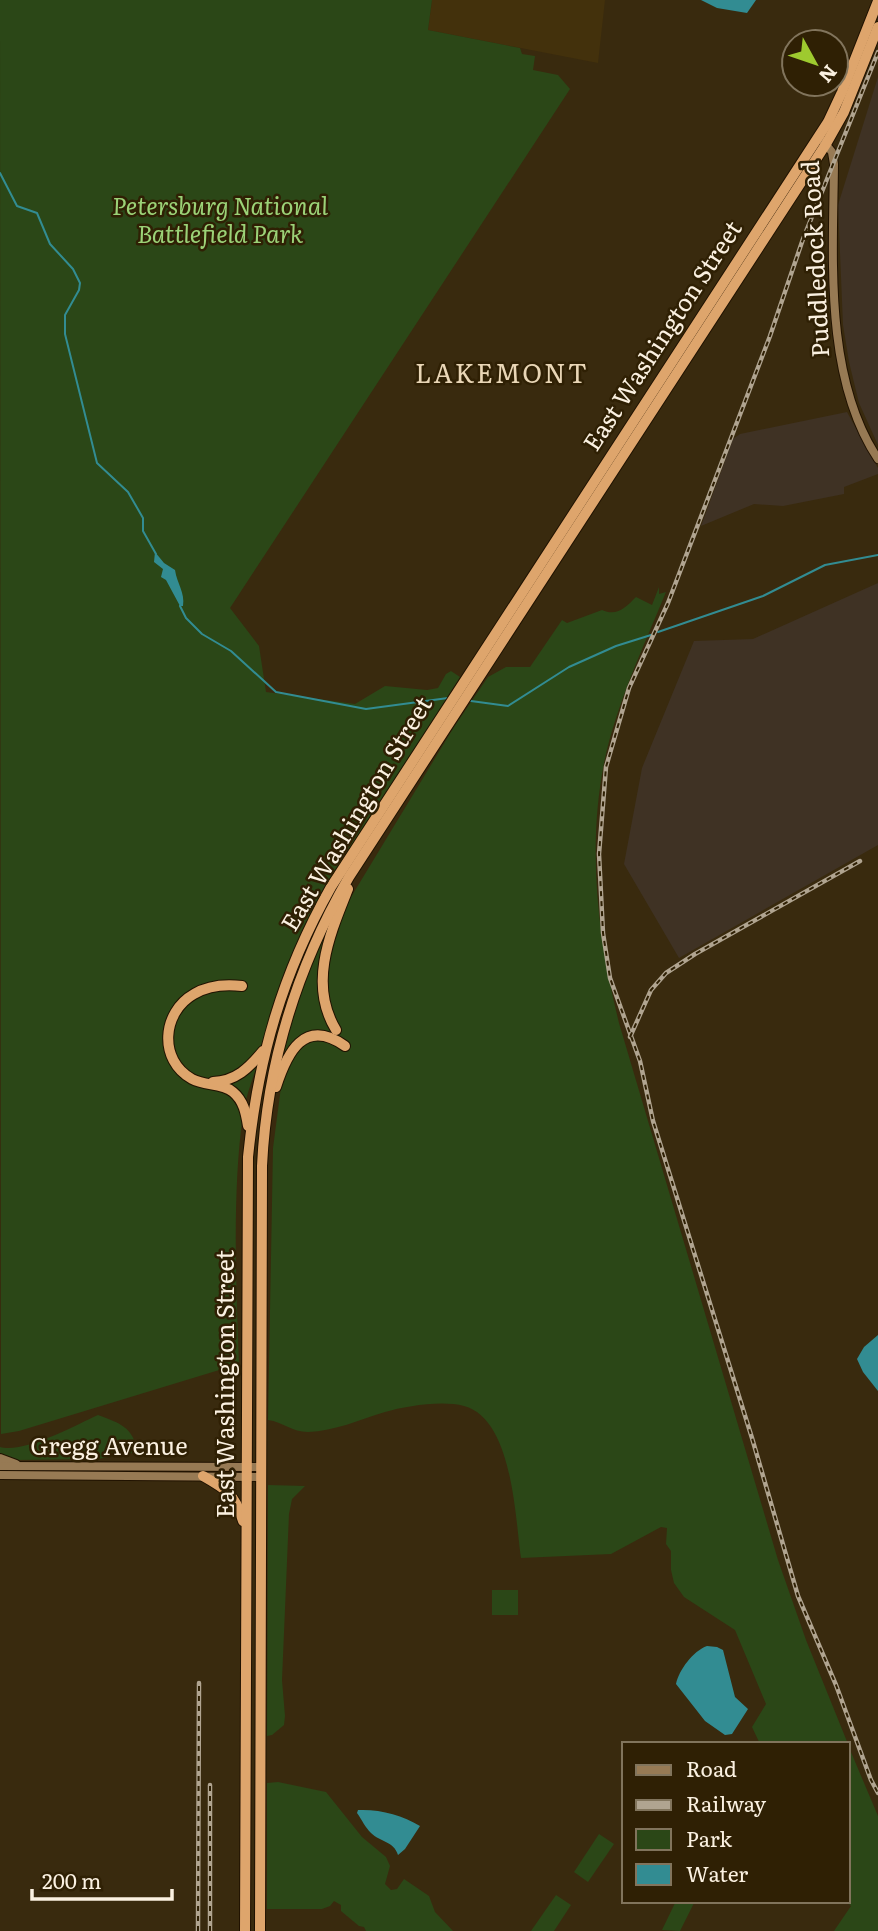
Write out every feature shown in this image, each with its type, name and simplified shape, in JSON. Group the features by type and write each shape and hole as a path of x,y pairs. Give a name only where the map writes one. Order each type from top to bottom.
{"highway":[{"name":"East Washington Street","path":"260,1931 261,1191 265,1127 279,1043 299,981 324,921 363,854 822,140 878,1"},
{"name":"East Washington Street","path":"245,1931 247,1195 250,1139 265,1049 292,965 331,887 822,140 844,111 878,27"},
{"path":"336,1030 324,1001 324,963 335,920 363,854"},
{"path":"250,1139 246,1113 238,1097 227,1088 201,1083 186,1075 172,1056 168,1040 173,1014 191,995 216,986 241,988 207,992 194,997 176,1017 172,1032 175,1056 191,1075 216,1082 228,1080 242,1074 265,1049"},
{"path":"265,1127 281,1071 294,1046 304,1039 318,1036 332,1038 345,1045"},
{"path":"202,1476 223,1487 232,1496 238,1505 247,1535"}],"street":[{"name":"Puddledock Road","path":"822,140 832,152 834,164 839,353 851,404 878,459"},
{"path":"0,1458 26,1466"},
{"name":"Gregg Avenue","path":"0,1466 261,1472"},
{"name":"Gregg Avenue","path":"3,1476 183,1471 202,1476 248,1472"}],"shaded area":[{"path":"432,0 605,0 598,63 428,30"},
{"path":"878,77 878,445 859,403 849,362 843,325 838,205"},
{"path":"847,412 878,468 878,474 844,487 844,494 783,506 754,504 701,526 733,439 740,434"},
{"path":"878,583 878,845 679,958 624,864 642,768 694,641 753,639"}],"green space":[{"name":"Petersburg National Battlefield Park","path":"0,0 432,0 428,30 520,48 522,54 535,56 533,70 558,75 570,89 230,608 259,646 266,692 355,704 385,686 427,690 438,688 446,674 451,671 460,677 316,904 290,961 277,998 243,1114 237,1175 239,1364 19,1431 1,1434"},
{"path":"659,587 659,594 666,592 631,677 609,741 599,796 596,829 597,894 605,959 619,1023 778,1560 806,1640 847,1742 759,1742 752,1727 766,1704 735,1630 684,1597 674,1583 671,1551 666,1544 667,1528 661,1527 611,1554 521,1558 509,1472 502,1449 493,1430 480,1415 464,1406 445,1404 403,1408 337,1427 308,1432 268,1420 273,1148 288,1051 283,1049 300,991 331,916 348,902 454,727 488,677 506,667 530,667 562,620 567,623 602,610 617,612 636,597 652,605"},
{"path":"98,1415 129,1431 138,1452 98,1459 16,1460 0,1453 0,1447 10,1448 35,1443"},
{"path":"268,1485 305,1486 292,1499 289,1514 282,1680 284,1725 267,1736"},
{"path":"492,1590 518,1590 518,1615 492,1615"},
{"path":"850,1750 878,1816 878,1931 834,1931 851,1906 848,1903"},
{"path":"278,1782 326,1792 362,1837 386,1857 390,1866 385,1884 391,1890 397,1889 404,1879 429,1896 435,1912 453,1931 366,1931 341,1911 341,1905 334,1901 322,1909 267,1909 267,1783"},
{"path":"599,1834 614,1844 588,1882 574,1872"},
{"path":"556,1895 571,1905 554,1931 531,1931"},
{"path":"675,1903 694,1903 680,1931 662,1930"}],"water":[{"path":"701,0 756,0 747,13 717,8"},
{"path":"155,552 164,563 175,570 183,596 183,606 180,606 166,580 161,577 163,569 154,562"},
{"path":"878,1335 878,1391 863,1372 857,1359 864,1347"},
{"path":"707,1646 723,1650 735,1697 748,1709 732,1734 725,1735 705,1721 676,1684 687,1662"},
{"path":"358,1810 390,1814 420,1826 398,1855 390,1844 369,1831 357,1813"}],"waterway":[{"path":"0,173 17,206 37,213 50,244 73,269 80,283 65,315 65,334 97,463 128,492 143,518 143,531 156,554"},
{"path":"658,632 763,596 825,565 878,555"},
{"path":"180,606 186,618 202,634 231,651 276,692 366,709 448,698"},
{"path":"471,701 508,706 569,667 616,646 651,635"}],"railway":[{"path":"878,52 803,239 770,336 668,603 629,688 606,767 599,854 603,933 610,978 640,1061 653,1121 752,1438 798,1596 878,1793"},
{"path":"630,1037 651,990 666,973 860,861"},
{"path":"198,1931 199,1683"},
{"path":"210,1785 210,1931"}],"district":[{"name":"LAKEMONT","path":"502,374"}]}
